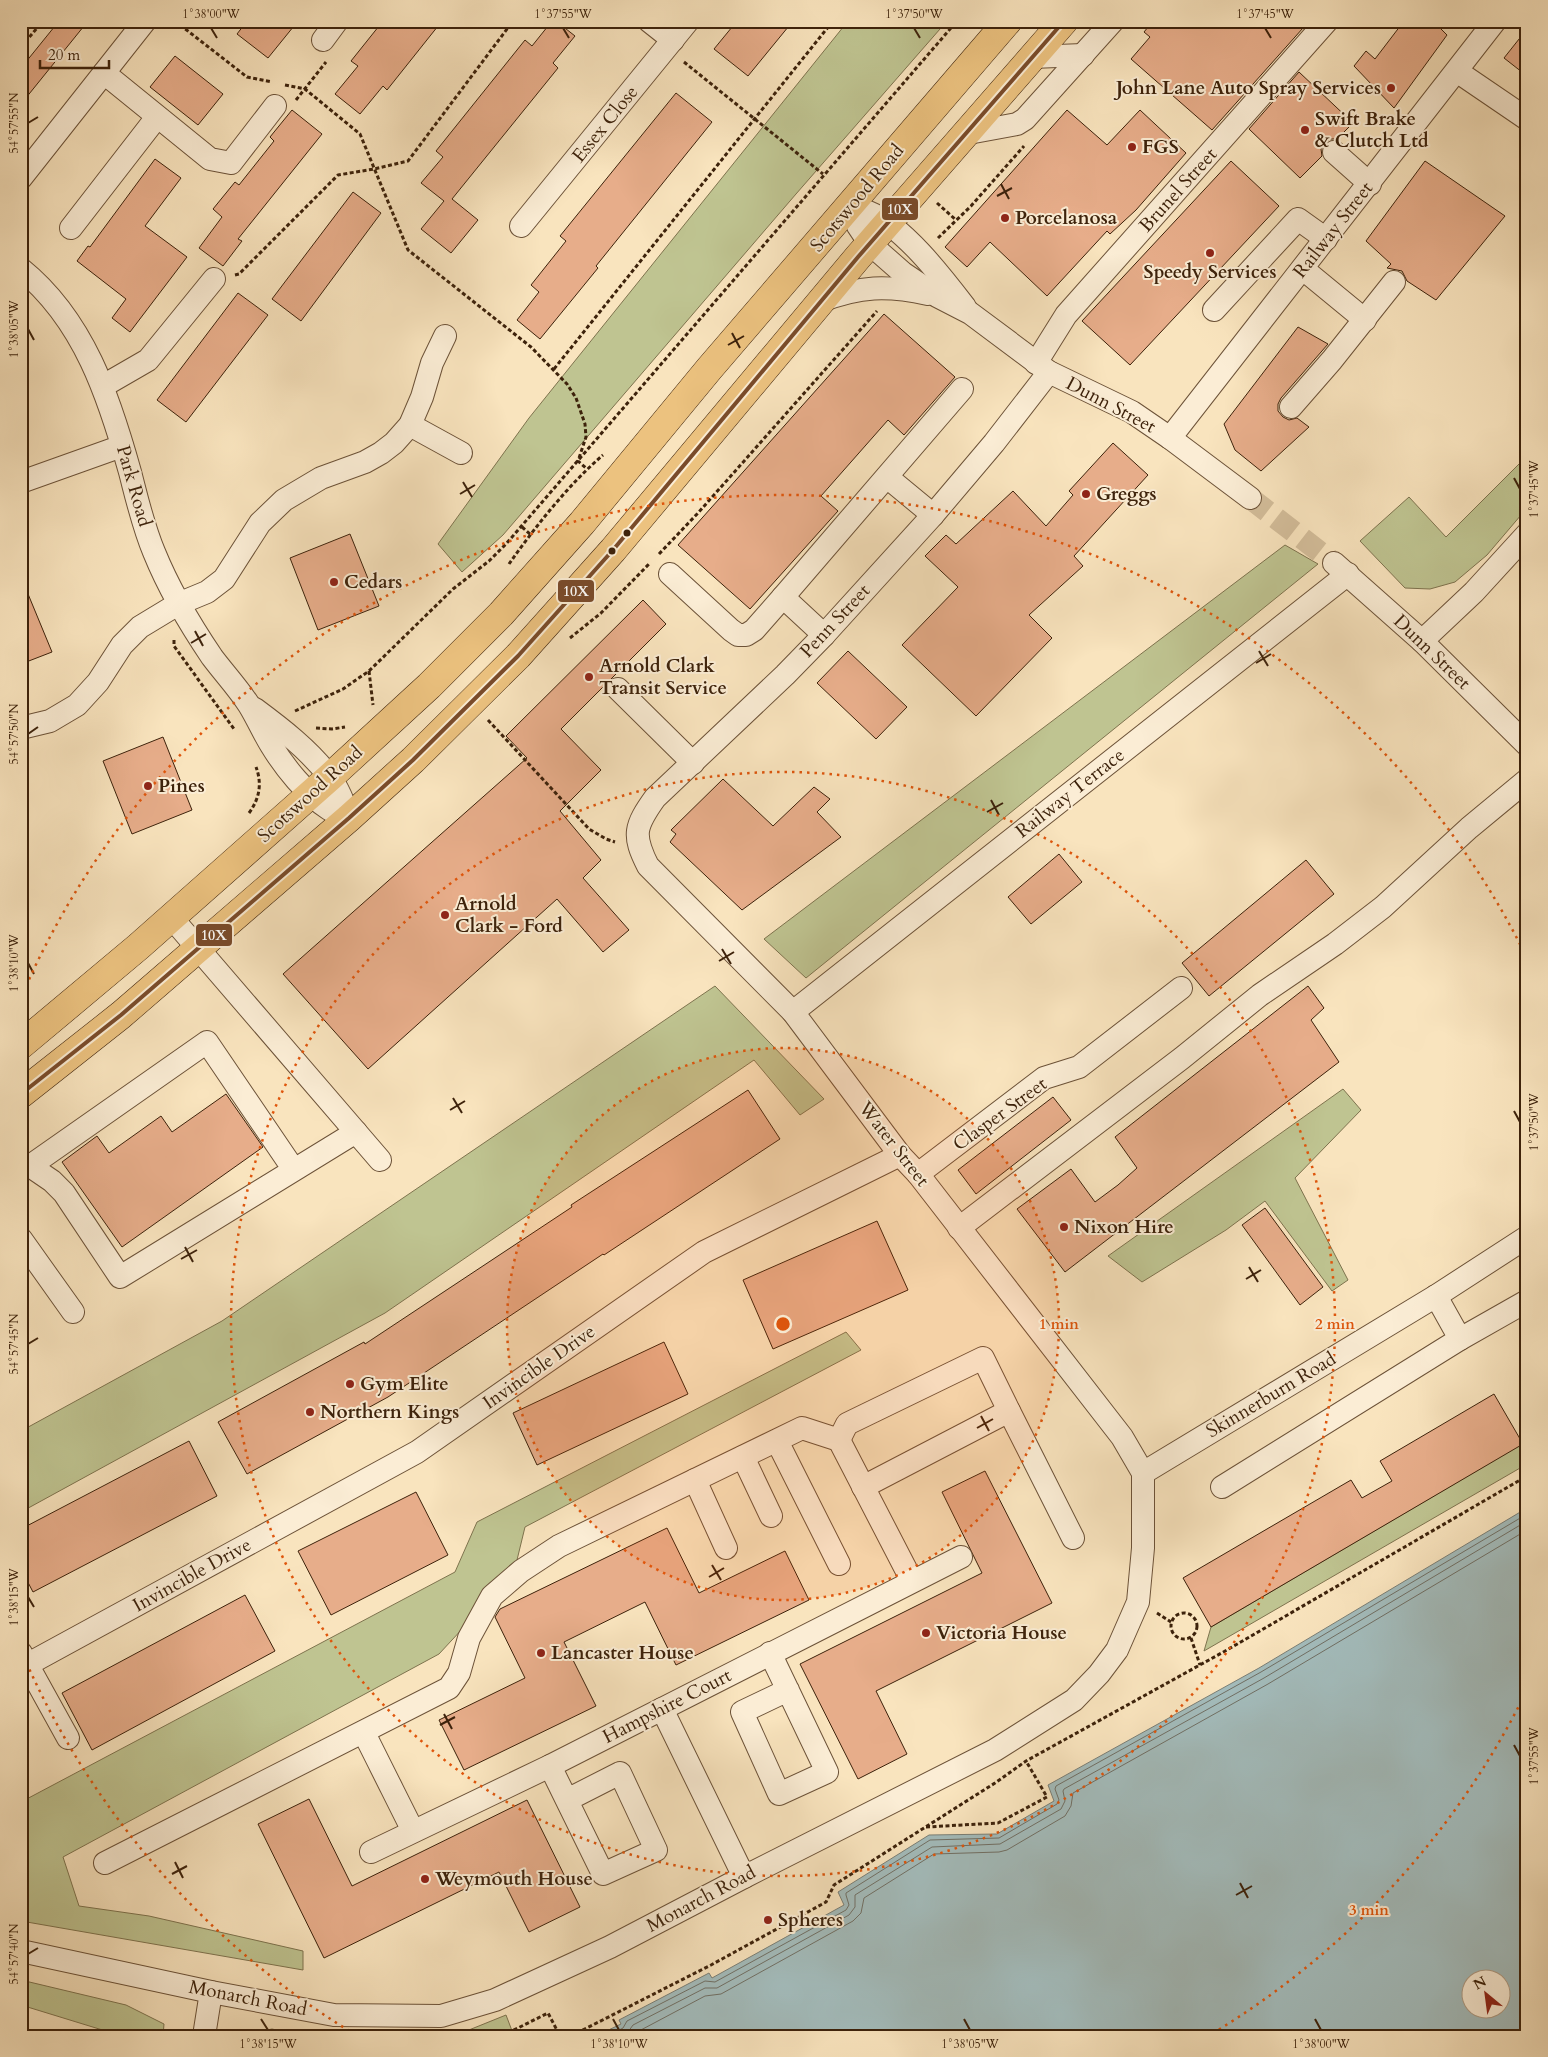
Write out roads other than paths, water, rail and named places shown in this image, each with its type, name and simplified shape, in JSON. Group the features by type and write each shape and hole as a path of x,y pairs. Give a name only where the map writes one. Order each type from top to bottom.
{"main road":[{"name":"Scotswood Road","path":"21,1045 171,918 320,785 429,686 501,614 588,516 709,369 1008,21"},
{"name":"Scotswood Road","path":"21,1094 121,1015 349,818 433,741 553,619 963,134 1064,21"}],"street":[{"path":"21,178 145,21"},
{"path":"322,40 337,21"},
{"path":"649,21 670,44"},
{"name":"Essex Close","path":"521,226 688,21"},
{"path":"963,134 1017,124 1025,119 1113,21"},
{"name":"Brunel Street","path":"1042,368 1066,315 1327,21"},
{"name":"Railway Street","path":"1170,438 1458,72 1488,24"},
{"path":"1032,56 1083,55"},
{"path":"1458,72 1527,119"},
{"path":"104,73 157,118 210,159 231,163 275,106"},
{"path":"71,228 157,118"},
{"path":"1334,152 1370,184"},
{"name":"Dunn Street","path":"850,207 869,212 887,223 922,254 970,314"},
{"name":"Dunn Street","path":"850,207 858,226 870,244 903,273 937,296 970,314 1042,368 1132,412 1250,498"},
{"path":"1214,310 1298,219 1326,239"},
{"path":"1303,268 1365,320"},
{"name":"Park Road","path":"21,269 37,282 68,320 91,359 103,386 153,550 178,604 212,656 248,704 283,763 320,785 329,809 349,818"},
{"path":"103,386 148,360 214,279"},
{"path":"1291,407 1365,320 1394,282"},
{"name":"Dunn Street","path":"821,301 861,289 910,290 937,296"},
{"path":"21,728 50,721 77,705 98,682 129,637 140,627 178,604 206,592 224,579 260,523 284,500 321,478 365,462 394,443 410,425 422,396 432,363 445,336"},
{"name":"Penn Street","path":"643,857 638,830 643,814 655,798 824,635 933,515 994,443 1042,368"},
{"path":"670,574 738,635 746,635 754,630 962,389"},
{"path":"410,425 461,453"},
{"path":"21,482 122,446"},
{"path":"887,477 933,515"},
{"path":"1422,641 1474,592 1527,534"},
{"name":"Dunn Street","path":"1341,568 1422,641 1527,745"},
{"name":"Railway Terrace","path":"792,1012 1341,568"},
{"path":"784,597 824,635"},
{"path":"618,689 693,763"},
{"path":"959,1228 1182,1058 1260,995 1335,944 1383,907 1469,828 1527,780"},
{"name":"Water Street","path":"643,857 792,1012 900,1156 918,1174 1122,1437"},
{"path":"171,918 380,1160"},
{"name":"Clasper Street","path":"918,1174 1044,1078 1079,1067 1181,988"},
{"path":"294,1170 207,1042 26,1165 52,1180 64,1193 120,1277 356,1132"},
{"name":"Invincible Drive","path":"23,1662 417,1452 704,1252 900,1156"},
{"name":"Skinnerburn Road","path":"1142,1473 1436,1296 1527,1237"},
{"path":"21,1239 73,1312"},
{"path":"1436,1296 1460,1339"},
{"path":"1222,1487 1460,1339 1527,1300"},
{"path":"839,1440 847,1424 983,1358 1073,1538"},
{"path":"863,1487 1009,1411"},
{"path":"105,1863 364,1733 449,1688 459,1673 469,1638 490,1600 521,1571 559,1546 802,1428 839,1440 912,1581"},
{"name":"Monarch Road","path":"21,1951 211,1992 334,2015 441,2016 495,2000 610,1947 744,1876 995,1750 1074,1700 1099,1674 1118,1650 1138,1602 1144,1548 1142,1473 1122,1437"},
{"path":"776,1441 839,1564"},
{"path":"744,1457 771,1516"},
{"path":"695,1480 726,1548"},
{"name":"Hampshire Court","path":"371,1852 550,1766 961,1557"},
{"path":"770,1653 788,1690 827,1772 779,1794 742,1712 788,1690"},
{"path":"23,1662 68,1738"},
{"path":"662,1709 744,1876"},
{"path":"364,1733 413,1831"},
{"path":"550,1766 603,1874 656,1850 620,1773 567,1800"},
{"path":"204,2036 211,1992"}],"water":[{"path":"1527,1508 1527,2036 596,2036 621,2024 619,2020 709,1973 712,1978 844,1905 838,1892 929,1835 997,1834 1054,1801 1048,1785 1259,1668"}],"tunnel":[{"path":"1250,498 1334,563"}],"place":[{"name":"John Lane Auto Spray Services","path":"1391,88"},
{"name":"Swift Brake & Clutch Ltd","path":"1305,130"},
{"name":"FGS","path":"1132,147"},
{"name":"Porcelanosa","path":"1005,218"},
{"name":"Speedy Services","path":"1210,253"},
{"name":"Greggs","path":"1086,494"},
{"name":"Cedars","path":"334,582"},
{"name":"Arnold Clark Transit Service","path":"589,677"},
{"name":"Pines","path":"148,786"},
{"name":"Arnold Clark - Ford","path":"445,915"},
{"name":"Nixon Hire","path":"1064,1227"},
{"name":"Gym Elite","path":"350,1384"},
{"name":"Northern Kings","path":"310,1412"},
{"name":"Victoria House","path":"926,1633"},
{"name":"Lancaster House","path":"541,1653"},
{"name":"Weymouth House","path":"425,1879"},
{"name":"Spheres","path":"768,1920"}]}
